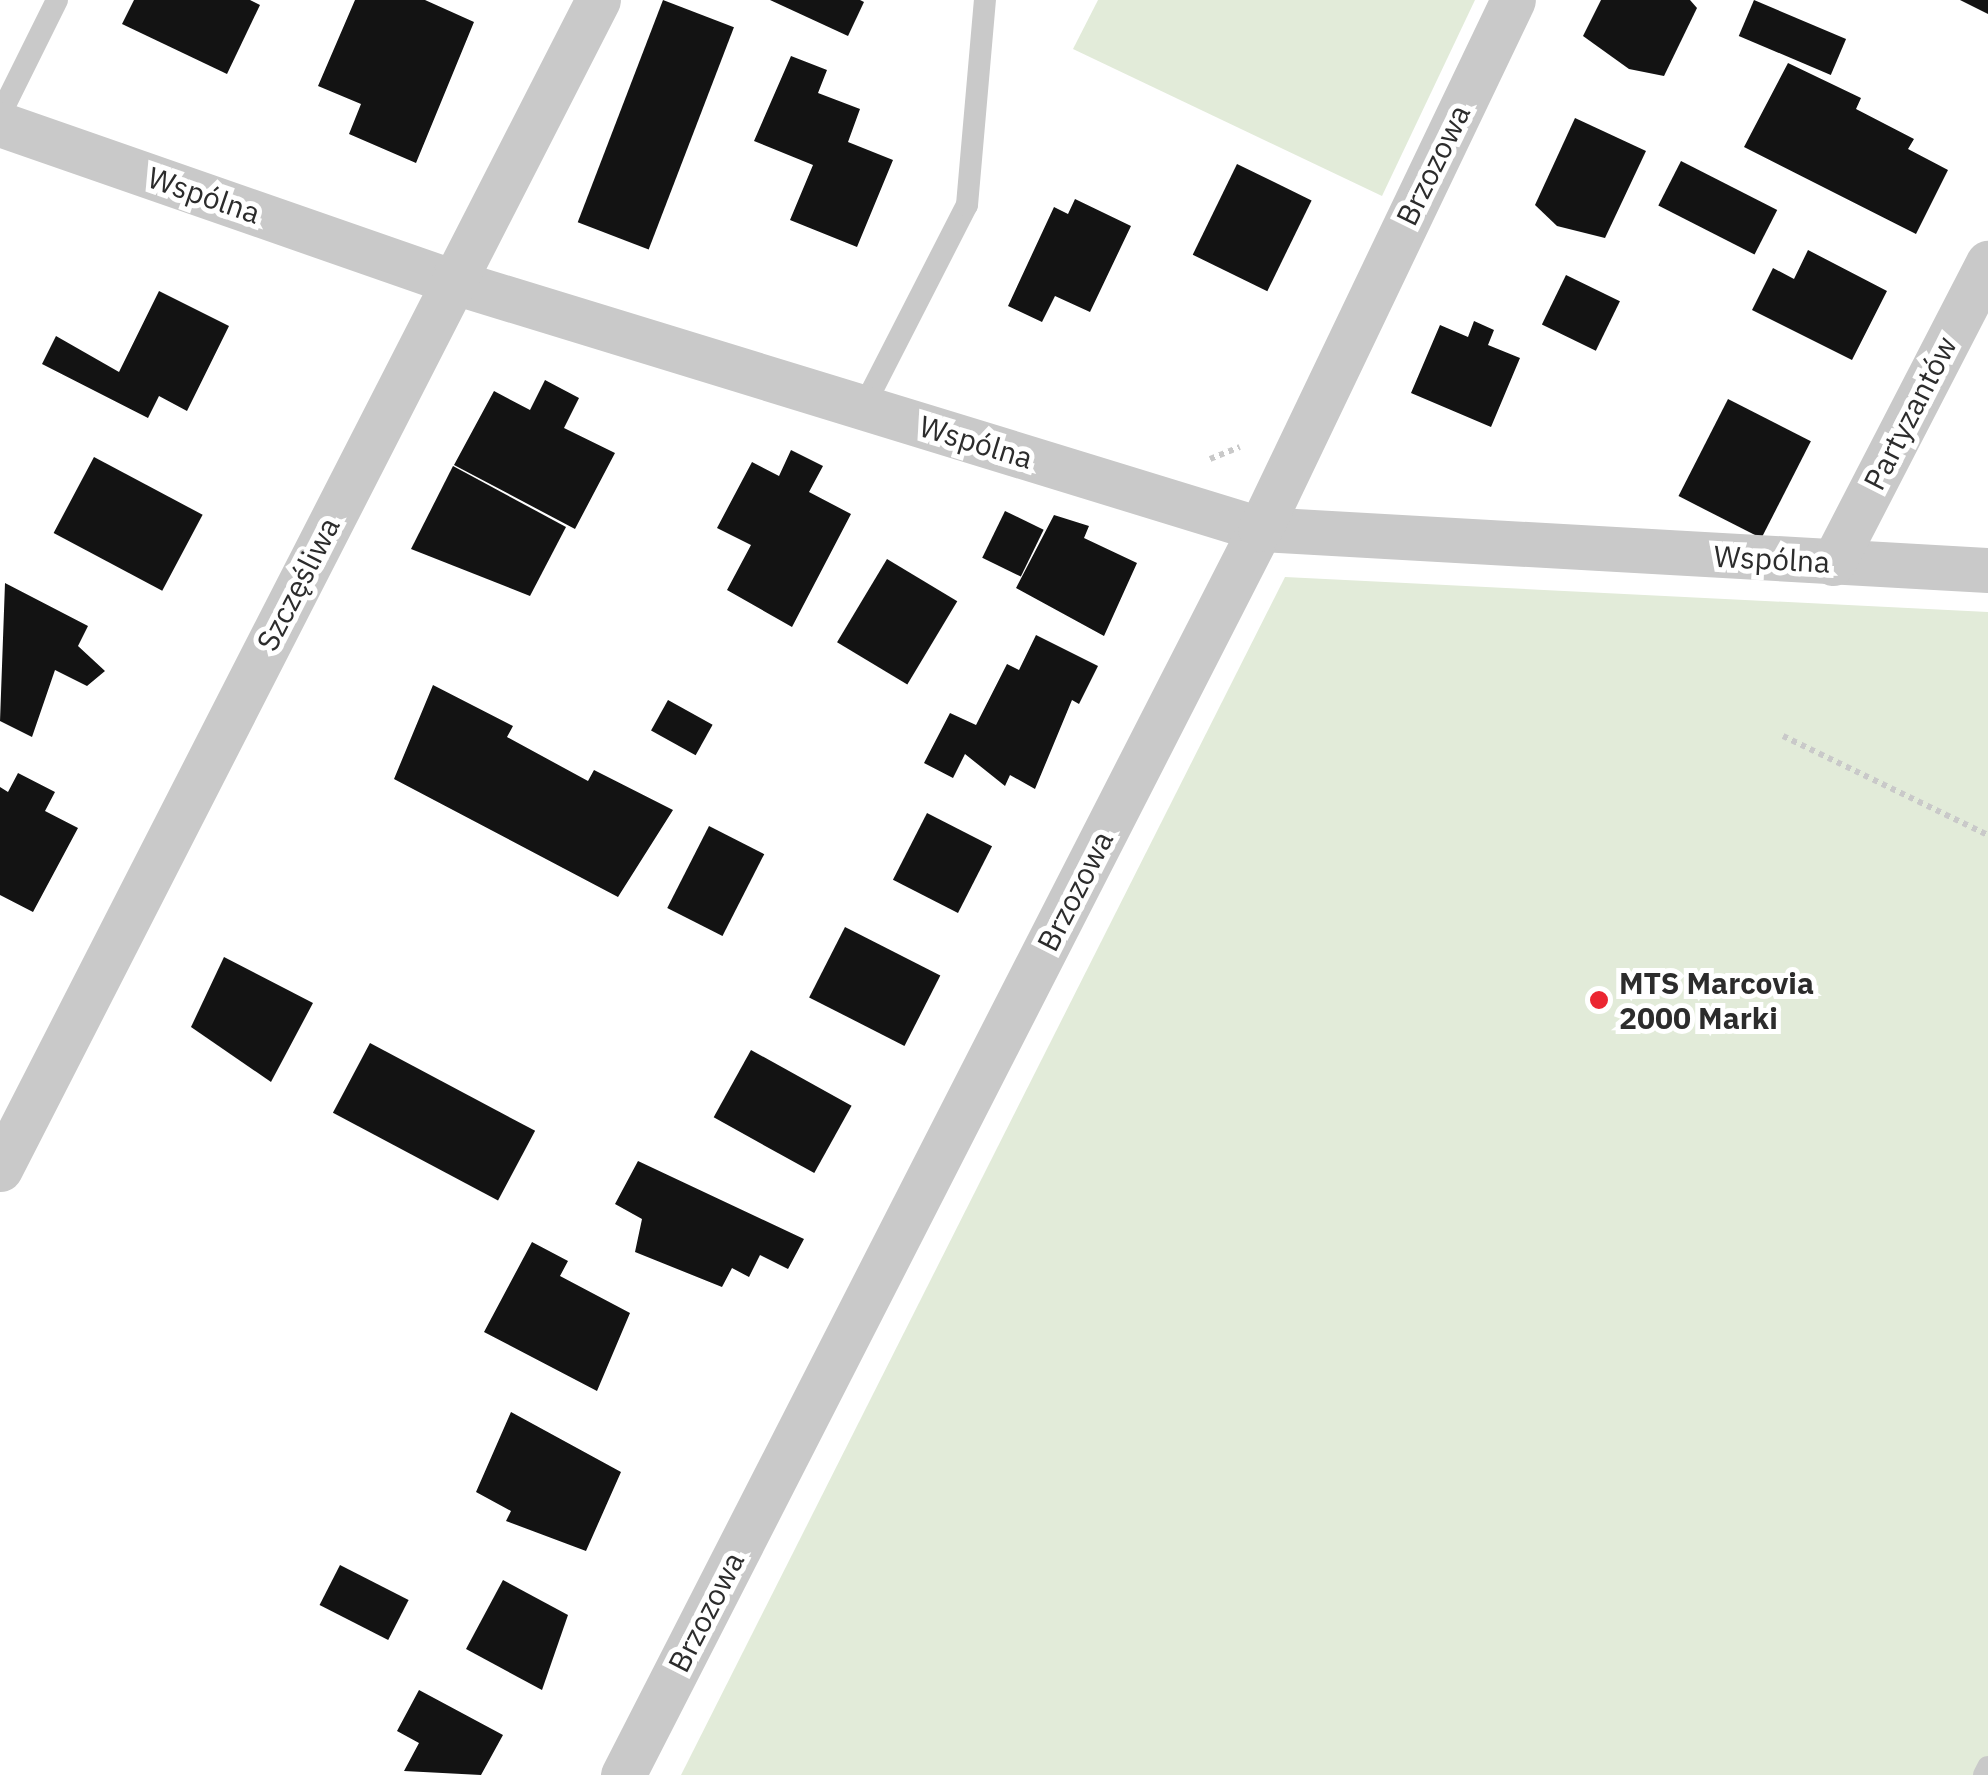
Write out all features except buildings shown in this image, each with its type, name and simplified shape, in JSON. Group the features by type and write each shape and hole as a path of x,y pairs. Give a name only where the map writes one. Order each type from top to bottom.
{"street":[{"name":"Szczęśliwa","path":"0,1169 450,281 598,0"},
{"name":"Brzozowa","path":"623,1775 1260,529 1513,0"},
{"name":"Wspólna","path":"0,124 450,281 1260,529 1988,570"},
{"name":"Partyzantów","path":"1832,563 1988,263"}],"lane":[{"path":"0,115 57,0"},
{"path":"863,408 966,205 985,0"},
{"path":"1984,1775 1988,1767"}],"path":[{"path":"1783,736 1988,835"}],"green space":[{"path":"1098,0 1475,0 1382,196 1073,49"},
{"path":"1285,577 1988,612 1988,1775 681,1775"}],"place":[{"name":"MTS Marcovia 2000 Marki","path":"1599,1000"}]}
